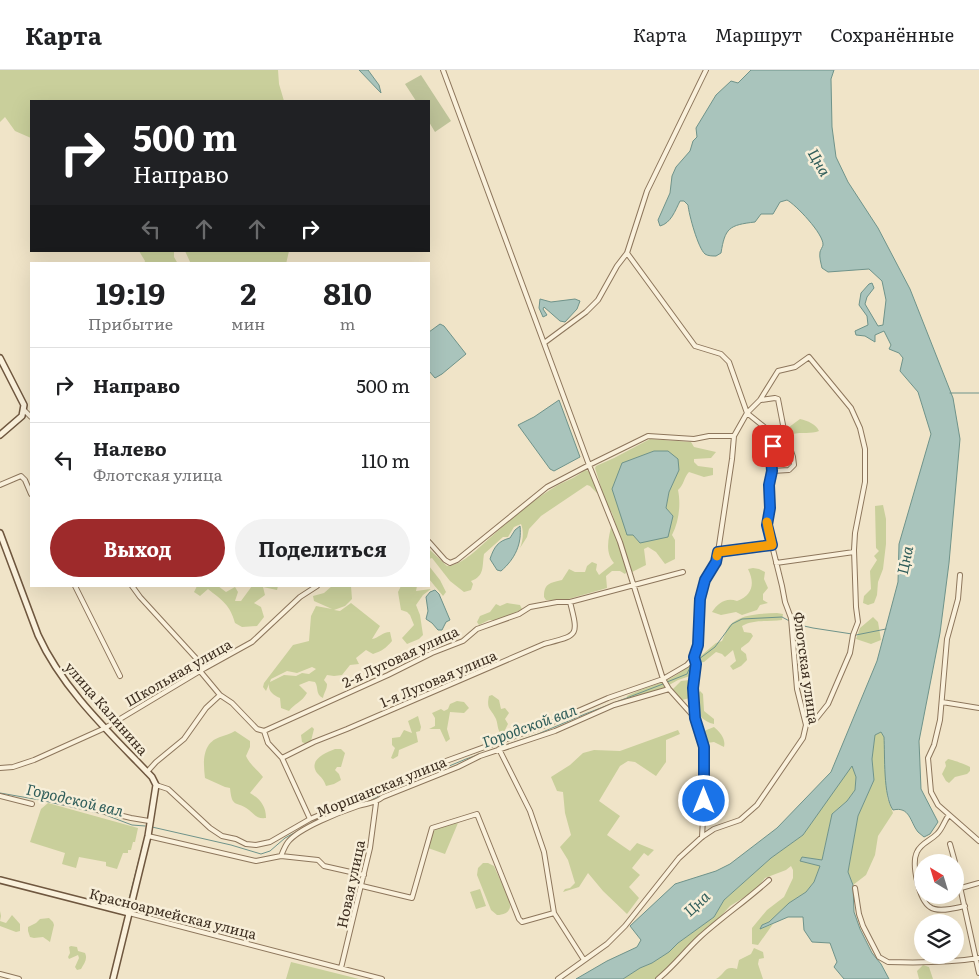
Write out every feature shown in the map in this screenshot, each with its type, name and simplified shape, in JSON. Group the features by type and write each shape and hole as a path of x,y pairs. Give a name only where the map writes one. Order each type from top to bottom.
{"street":[{"path":"443,70 589,464 620,542 666,684 695,718"},
{"path":"544,343 586,312 598,300 617,266 627,253 647,191 706,70"},
{"path":"627,253 695,346 721,354 729,362 747,413"},
{"path":"666,684 694,657 698,645 700,599 705,580 716,562 734,436 747,413 760,400 778,371 795,367 809,357 851,408 860,428 865,449 865,482 855,534 854,552 858,622 850,653 828,704 816,719 806,724"},
{"path":"0,358 22,398 24,410 22,416 0,435"},
{"path":"760,400 775,398 778,400 784,430 793,457 794,465 792,468 789,470 772,471"},
{"path":"24,410 30,416"},
{"name":"Флотская улица","path":"558,979 607,944 625,926 679,858 702,838 714,829 740,820 757,806 803,738 806,724 797,689 791,622 767,525 770,508 769,485 774,439 772,433 747,413"},
{"path":"430,543 450,563 548,487 589,464 648,436 694,439 709,436 734,436"},
{"path":"0,485 21,476 30,492"},
{"name":"улица Калинина","path":"0,533 45,651 86,707 156,784"},
{"path":"718,552 772,545"},
{"path":"776,563 854,552"},
{"name":"2-я Луговая улица","path":"264,731 432,653 464,641 477,629 519,614 530,607 557,602 570,602 683,572"},
{"path":"960,575 958,599 947,639 942,702 937,734 930,752 928,765 931,792 934,799 979,841"},
{"path":"76,587 120,676"},
{"path":"133,587 205,668"},
{"name":"Школьная улица","path":"0,768 13,767 34,760 105,728 252,642 300,597 315,587"},
{"name":"1-я Луговая улица","path":"282,758 314,742 348,730 544,644 570,637 575,632 576,625 570,602"},
{"path":"694,657 696,664 693,688 695,718 704,747 702,838"},
{"path":"200,671 220,695 232,703 257,729 264,731 268,744 282,758 310,819"},
{"name":"Моршанская улица","path":"281,856 289,841 297,834 335,815 360,805 376,803 382,797 499,750 555,731 614,706 660,690 666,684"},
{"name":"Моршанская улица","path":"156,784 168,789 210,828 222,836 256,846 270,842 310,819 446,761 548,724 608,698 666,684"},
{"path":"147,772 184,739 206,708 220,695"},
{"path":"942,702 979,708"},
{"path":"499,750 533,819 544,852 554,913 584,960"},
{"path":"113,979 148,836 156,784"},
{"path":"37,795 149,821"},
{"path":"0,796 32,804"},
{"name":"Новая улица","path":"341,968 362,886 370,848 376,803"},
{"path":"362,886 412,898 432,828 477,814 522,922 554,913"},
{"path":"949,815 938,834 920,847 916,853 914,861 916,876 918,886 927,903 932,908 965,906"},
{"path":"148,836 256,861 281,856 318,860 324,866 364,875"},
{"path":"950,844 953,854"},
{"name":"Красноармейская улица","path":"0,880 382,979"},
{"path":"658,979 700,937 732,909 751,897 769,880"},
{"path":"964,887 979,883"},
{"path":"856,888 859,914 863,926 879,957 884,961 930,963 978,958"},
{"path":"964,902 978,958 979,973"},
{"path":"0,974 19,979"}],"green space":[{"path":"0,70 278,70 279,84 284,100 30,100 30,138 15,131 5,117 0,122"},
{"path":"421,75 451,121 435,132 430,124 430,100 415,100 405,84"},
{"path":"140,252 174,252 177,262 145,262"},
{"path":"185,252 289,252 286,262 190,262"},
{"path":"800,419 816,426 819,431 792,434 790,439 783,439 781,433"},
{"path":"650,439 691,442 694,447 716,452 711,458 694,459 698,466 713,468 713,475 704,477 689,472 678,490 679,513 672,535 675,540 675,559 665,564 656,552 648,547 644,549 646,565 632,572 630,570 612,513 602,498 603,494 595,468","holes":["654,451 679,470 669,492 666,508 673,516 640,543 633,535 612,489 622,464"]},
{"path":"585,470 590,471 599,487 597,493 587,485 541,516 529,529 527,537 520,548 523,536 522,527 521,524 514,527 508,537 503,537 484,554 481,573 471,581 473,584 471,590 464,592 450,581 432,558 430,559 430,550 447,566 461,561 538,498"},
{"path":"883,505 886,519 886,544 883,569 878,582 874,603 868,605 863,603 864,596 871,589 870,571 877,560 874,556 879,551 876,548 875,506"},
{"path":"612,523 628,570 625,574 620,571 612,571 606,576 607,588 565,600 546,600 544,592 547,586 562,580 569,569 575,572 585,572 587,566 592,562 597,564 596,570 599,575 614,563 608,549"},
{"path":"430,567 446,592 443,596 430,580"},
{"path":"753,568 765,572 764,579 768,588 763,594 763,600 768,603 760,605 757,610 742,615 736,612 721,615 712,612 723,602 729,600 737,601 749,592 752,584 748,569"},
{"path":"196,587 219,587 226,592 235,587 238,592 235,601 241,601 251,587 263,587 265,595 254,603 261,607 264,617 257,626 242,627 235,623 231,612 225,604 208,589 200,596 194,592"},
{"path":"263,587 278,587 277,590"},
{"path":"331,587 351,587 352,599 345,606 334,610 340,611 351,603 380,626 372,639 390,632 392,641 379,652 373,654 366,650 356,658 359,664 350,665 342,675 327,675 324,680 327,688 323,698 318,693 315,682 309,681 299,685 307,693 289,711 281,708 280,698 275,696 269,689 269,684 266,691 263,687 264,683 293,645 309,641 311,616 316,606 332,609 314,601 313,596 324,593","holes":["312,667 316,669 309,674 284,675 270,682 271,679 287,671 297,673"]},
{"path":"400,587 417,587 416,591 431,589 423,595 416,605 420,615 423,635 419,639 407,644 402,638 414,625 410,615 401,610 398,592"},
{"path":"507,603 520,605 522,609 508,617 499,620 489,620 479,625 477,622 480,616 490,612 496,604 500,606"},
{"path":"783,614 782,620 757,622 742,626 744,632 751,633 753,636 741,648 746,654 747,660 741,666 733,670 730,666 736,661 733,650 725,657 716,652 704,662 698,663 696,660 716,643 722,641 729,626 739,619 745,616"},
{"path":"873,617 878,622 881,640 871,644 856,639 860,628"},
{"path":"690,663 694,664 694,669 690,676 662,689 628,699 627,696 635,692 676,675"},
{"path":"689,680 691,683 690,698 682,700 672,690 681,681"},
{"path":"700,691 703,694 704,711 714,719 714,724 704,720 698,712 696,702"},
{"path":"492,695 499,700 501,709 505,708 509,713 505,719 508,724 503,734 501,734 496,719 489,707 489,696"},
{"path":"457,701 464,702 469,708 464,713 450,712 447,729 450,739 446,742 440,729 429,729 435,726 435,718 432,713 441,709 444,711 448,709 450,704"},
{"path":"418,716 421,727 420,731 416,732 418,742 399,750 398,756 393,759 391,758 395,748 392,745 392,738 400,737 404,730 412,733 408,721"},
{"path":"312,727 314,729 311,741 306,744 302,742 301,735"},
{"path":"714,727 722,736 724,747 714,742 707,743 704,731"},
{"path":"678,730 680,734 666,740 666,762 656,776 635,762 628,761 620,766 599,801 620,816 607,835 630,851 637,843 654,850 648,856 644,853 632,868 640,875 629,887 639,898 627,914 603,891 588,873 579,887 563,892 575,883 568,860 560,847 571,835 565,813 563,792 557,791 551,777 570,765 583,753 594,750 620,751"},
{"path":"235,731 250,741 250,747 246,756 263,777 250,793 262,803 266,818 258,817 245,807 233,802 230,788 205,778 204,760 207,748 214,740"},
{"path":"881,732 884,737 887,797 893,813 878,836 875,855 866,875 853,885 848,872 858,816 874,780 872,759 875,735"},
{"path":"335,749 341,749 345,753 341,767 337,767 335,770 341,780 326,786 317,773 315,764 319,758"},
{"path":"948,759 970,767 970,771 967,774 955,777 949,783 942,774 946,766 945,762"},
{"path":"852,765 856,777 855,790 847,801 832,814 822,860 802,857 800,861 820,866 814,882 806,892 789,903 769,922 762,925 760,929 773,924 758,945 752,944 752,928 767,910 784,897 793,878 791,866 786,870 765,878 756,890 730,906 715,923 698,935 687,950 656,979 623,979 669,952 678,943 714,917 724,900 771,858 803,835"},
{"path":"48,803 138,828 131,850 128,850 128,853 123,853 117,869 106,866 106,862 79,857 76,868 62,864 65,853 30,842 41,809"},
{"path":"458,823 445,854 428,848 434,829"},
{"path":"483,863 494,866 506,893 510,907 503,914 497,915 491,910 477,875 478,868"},
{"path":"480,889 486,906 476,909 470,892"},
{"path":"12,915 20,924 20,931 16,932 0,926 0,921 6,923"},
{"path":"49,918 54,925 50,942 43,937 30,937 28,927 40,919"},
{"path":"69,947 77,947 78,951 86,955 81,969 77,970 75,967 79,958 78,955 69,959 68,957 70,953"},
{"path":"754,948 763,952 764,958 759,959 758,964 763,979 716,979 727,969 737,969 739,960 751,954"},
{"path":"291,962 359,979 286,979"},
{"path":"923,965 929,967 933,979 919,979 917,971"}],"water":[{"path":"359,70 368,70 379,85 381,93"},
{"name":"Цна","path":"751,70 834,70 831,79 832,127 836,157 848,182 878,228 910,289 953,398 960,439 949,563 940,633 919,741 921,789 938,822 930,834 924,837 918,832 909,816 903,810 893,810 886,785 884,737 881,732 875,735 872,759 874,780 858,816 848,872 853,885 854,912 860,929 872,953 881,964 889,979 844,979 834,967 837,962 830,943 812,942 804,930 803,917 788,917 760,929 762,925 769,922 789,903 806,892 814,882 820,866 800,861 802,857 822,860 832,814 847,801 855,790 856,777 852,766 803,835 771,858 724,900 714,917 678,943 669,952 623,979 576,979 607,961 637,947 641,940 630,926 675,884 716,871 730,864 777,828 831,772 877,661 898,582 899,544 931,434 918,392 900,371 903,358 899,353 889,349 891,345 884,331 875,335 875,342 865,336 856,335 855,331 868,325 867,316 859,305 861,293 872,283 874,288 867,297 865,304 878,326 883,325 886,300 882,281 869,269 828,272 822,268 820,251 823,245 822,240 808,220 791,203 787,200 780,202 773,214 761,214 755,222 730,229 724,238 721,253 716,256 707,255 702,251 694,231 688,205 684,201 680,201 670,219 660,226 658,220 670,193 672,176 676,167 690,151 693,141 697,137 696,128 716,95 731,81 738,83"},
{"path":"540,299 551,302 575,299 580,301 577,309 565,322 560,321 544,307 543,309 547,315 543,317 539,308"},
{"path":"440,324 444,326 466,354 435,378 430,372 430,331"},
{"path":"559,400 580,457 554,471 550,469 518,425"},
{"path":"654,451 668,451 678,459 679,470 669,492 666,508 673,516 668,537 640,543 633,535 627,535 612,489 622,463"},
{"path":"520,526 519,545 514,556 501,571 497,570 490,559 493,551 499,543 510,538"},
{"path":"435,590 439,594 450,620 446,622 442,630 438,630 426,619 428,611 426,597"}],"waterway":[{"path":"950,393 979,393"},
{"name":"Городской вал","path":"667,682 687,674 691,665 715,647 732,624 742,619 782,617 795,624 852,634"},
{"name":"Городской вал","path":"856,635 886,629"},
{"name":"Городской вал","path":"368,802 382,794 466,759 538,734 663,684"},
{"name":"Городской вал","path":"0,793 103,814 132,825 145,826"},
{"name":"Городской вал","path":"152,827 231,845 261,854 270,851 285,838 327,815 355,805"},
{"path":"127,907 144,840"}],"slow traffic":[{"path":"717,556 718,552 772,545 767,522"}],"route":[{"path":"704,801 704,747 695,718 693,688 696,673 694,657 698,645 701,620 700,599 705,580 716,562 718,552 772,545 767,525 770,508 769,485 772,471 771,457 773,446"}]}
